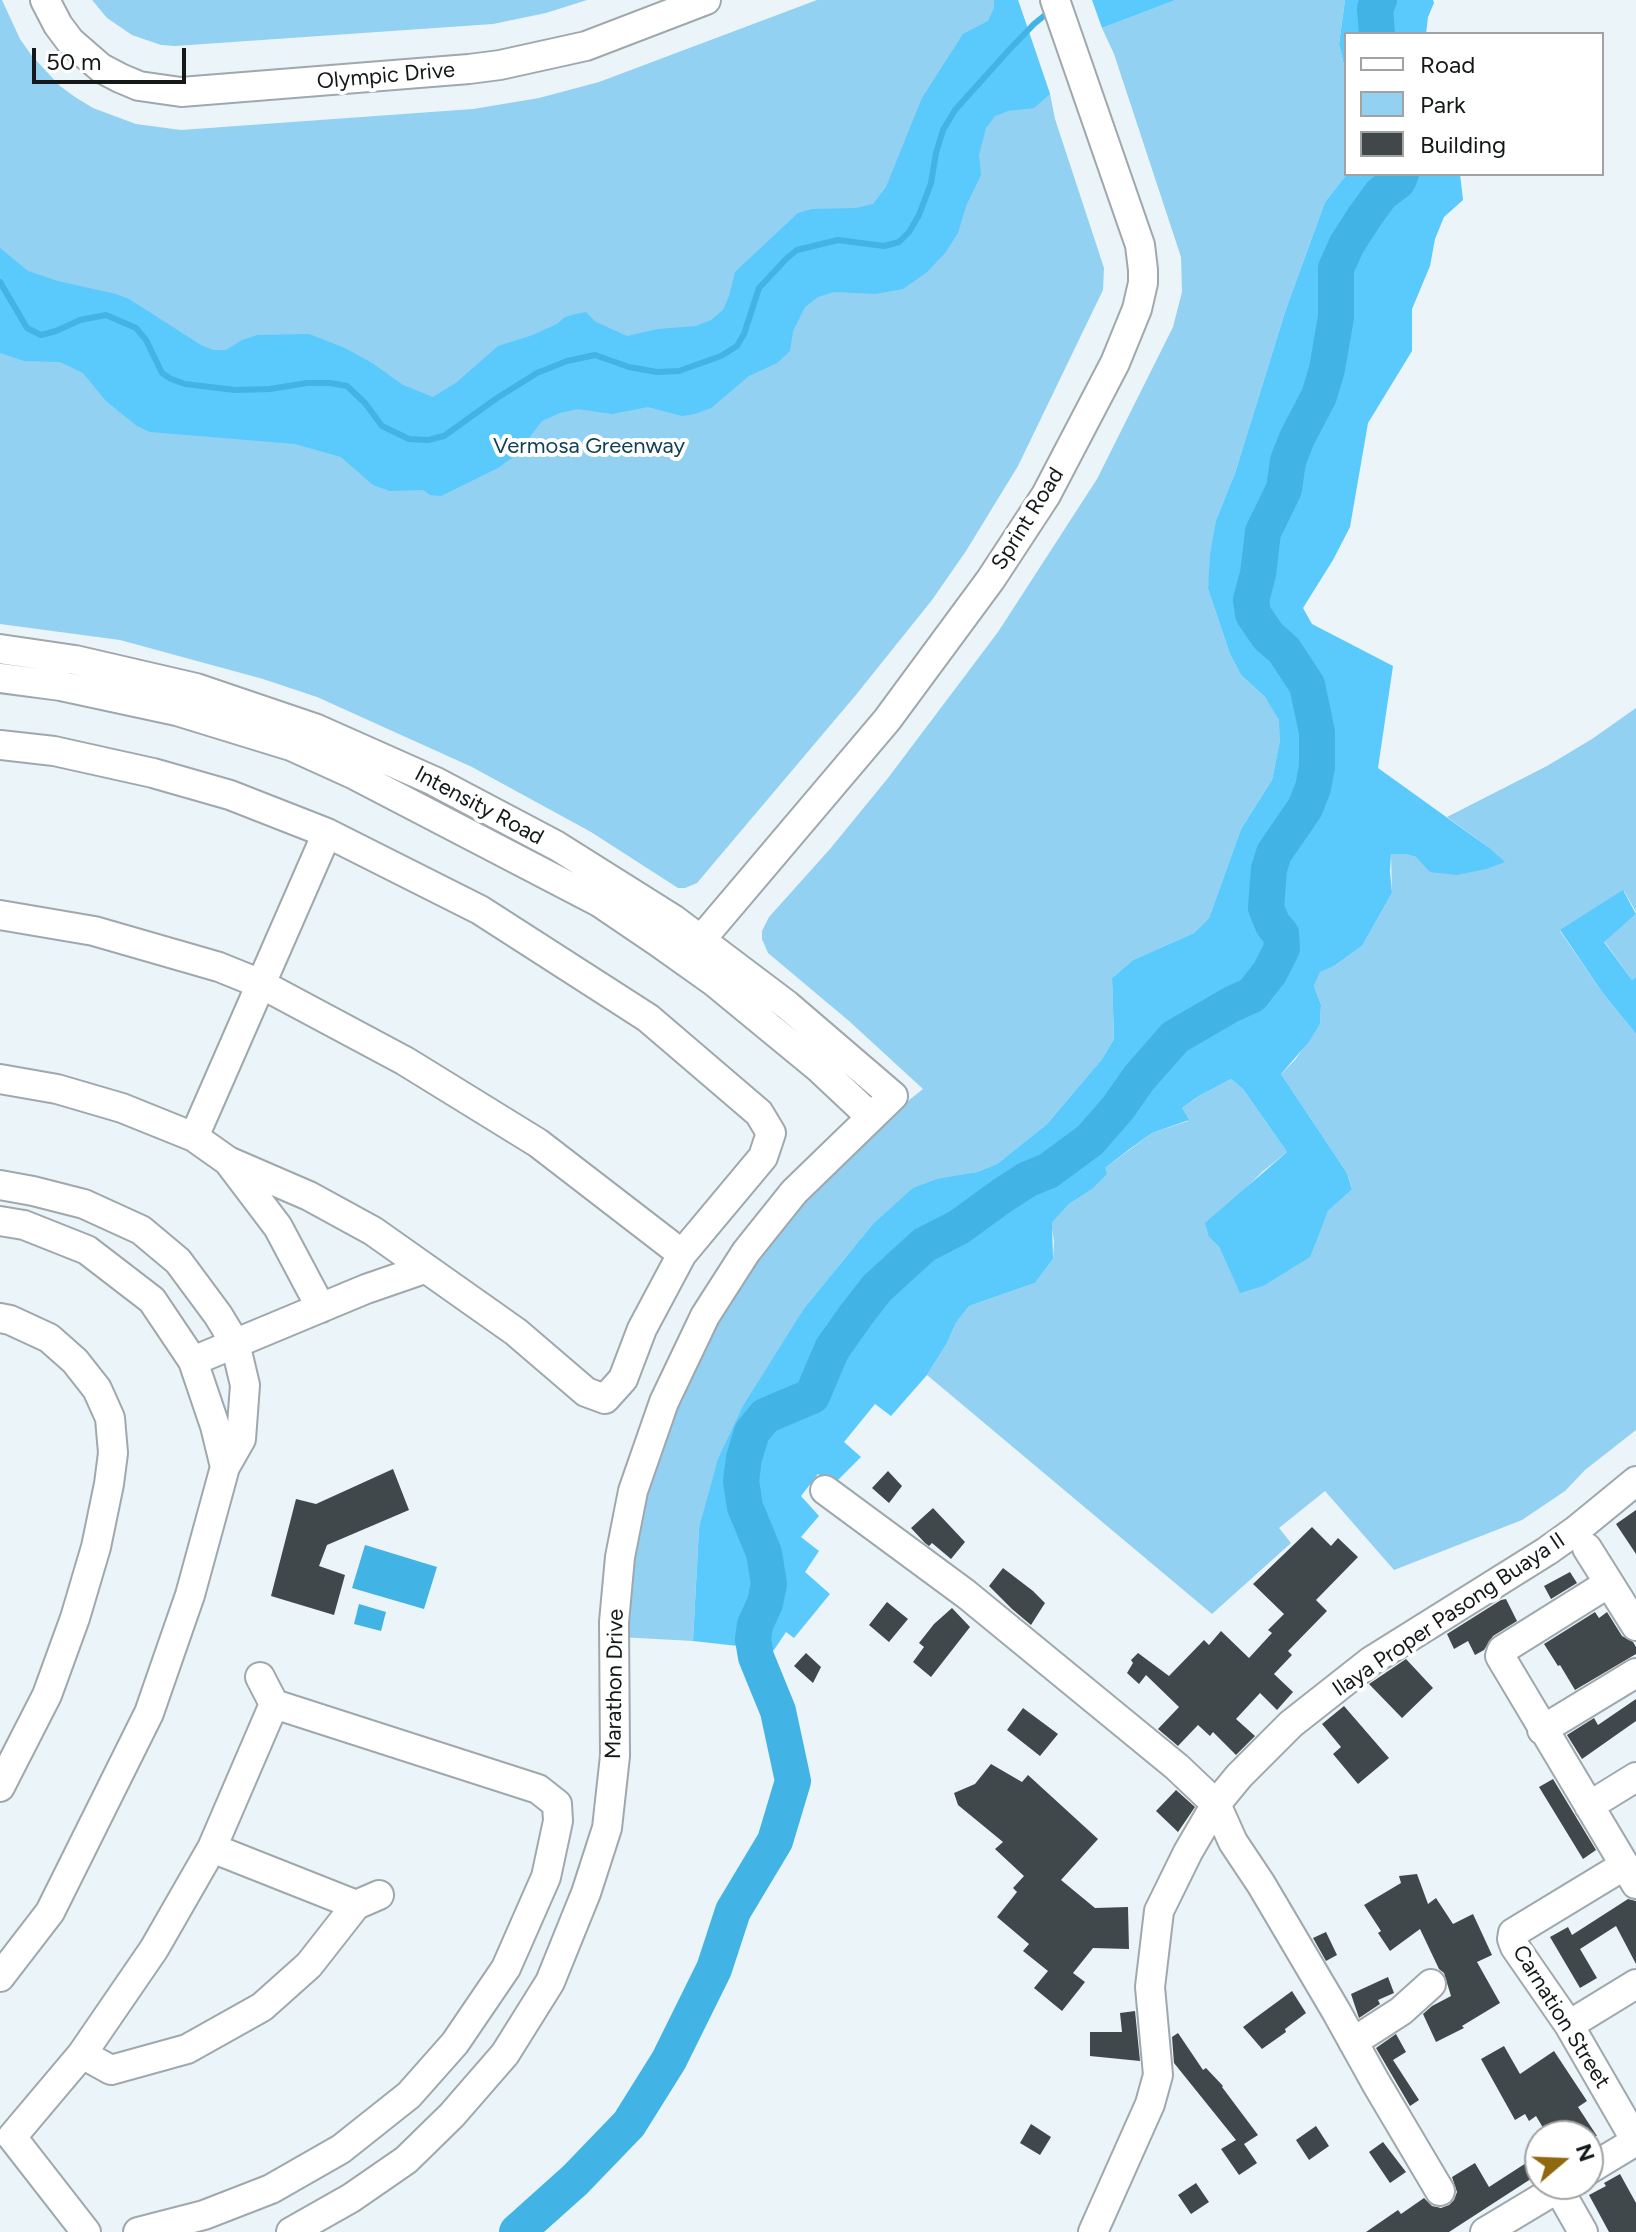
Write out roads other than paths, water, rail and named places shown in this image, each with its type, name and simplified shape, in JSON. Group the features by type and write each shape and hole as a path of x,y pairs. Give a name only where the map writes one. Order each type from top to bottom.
{"street":[{"name":"Olympic Drive","path":"45,0 70,41 101,68 139,86 181,92 500,65 586,46 706,0"},
{"name":"Sprint Road","path":"694,951 887,720 962,620 1046,495 1115,363 1141,296 1143,270 1140,245 1055,0"},
{"name":"Intensity Road","path":"0,649 75,660 196,688 307,725 447,787 557,846 617,882 870,1116"},
{"name":"Intensity Road","path":"0,678 119,697 234,727 291,746 355,775 694,951 787,1005 893,1096"},
{"path":"0,745 54,751 153,773 230,795 327,833 480,910 648,1018 759,1113 771,1133 763,1157 682,1254 642,1329 623,1379 605,1399 586,1392 516,1332 373,1231 309,1196 228,1161 194,1137 122,1108 57,1089 0,1079"},
{"path":"194,1137 327,833"},
{"path":"0,915 94,931 219,967 261,984 405,1061 538,1143 682,1254"},
{"name":"Marathon Drive","path":"291,2232 351,2198 406,2160 452,2115 505,2054 550,1982 586,1893 607,1828 615,1756 614,1622 620,1557 633,1491 664,1402 705,1316 746,1252 794,1192 893,1096"},
{"path":"228,1161 278,1227 321,1308"},
{"path":"0,1185 84,1204 141,1230 178,1261 218,1315 235,1343 245,1385 241,1439 225,1467 190,1595 149,1713 50,1912 0,1977"},
{"path":"33,1191 12,1223 87,1250 152,1300 193,1361 225,1467"},
{"path":"193,1361 366,1289 424,1269"},
{"path":"0,1318 49,1338 75,1361 97,1389 110,1418 113,1453 96,1547 75,1618 47,1695 0,1787"},
{"name":"Ilaya Proper Pasong Buaya II","path":"1093,2232 1150,2104 1158,2075 1150,1987 1159,1911 1216,1804 1291,1724 1371,1661 1547,1551 1636,1481"},
{"path":"825,1490 966,1594 1177,1767 1216,1804 1233,1842 1261,1884 1440,2191"},
{"path":"1587,1548 1636,1626"},
{"path":"1609,1583 1502,1650 1500,1656 1632,1876"},
{"path":"1542,1730 1636,1673"},
{"path":"138,2232 204,2215 271,2189 341,2149 409,2095 455,2043 506,1968 546,1877 558,1821 557,1804 538,1789 274,1704 260,1677"},
{"path":"86,2232 6,2137 82,2054 154,1949 212,1848 274,1704"},
{"path":"1589,1806 1636,1777"},
{"path":"82,2054 111,2070 187,2049 262,2007 309,1965 367,1900 212,1848"},
{"name":"Carnation Street","path":"1632,1876 1513,1933 1512,1939 1569,2025 1625,2098 1636,2141"},
{"path":"1353,2042 1401,2011 1431,1984"},
{"path":"1569,2025 1636,1984"},
{"path":"1604,2160 1636,2141"},
{"path":"1485,2232 1538,2200"},
{"path":"1568,2200 1583,2232"}],"waterway":[{"path":"1377,32 1375,8 1379,0"},
{"path":"0,282 27,328 41,335 80,320 106,315 136,328 146,340 162,373 171,379 185,384 235,390 307,383 347,386 382,426 409,439 428,440 444,436 537,373 567,361 595,355 629,367 657,372 679,371 721,356 737,346 744,334 759,288 797,250 838,240 884,246 899,242 919,215 931,183 943,130 955,110 1009,50 1050,11"},
{"path":"517,2232 575,2180 629,2124 669,2060 714,1969 733,1911 775,1841 793,1781 778,1711 756,1657 753,1639 769,1584 764,1553 745,1507 741,1481 752,1432 765,1416 812,1396 832,1349 856,1315 877,1288 924,1245 959,1227 1028,1179 1048,1171 1090,1140 1175,1037 1252,995 1270,972 1282,948 1281,934 1273,925 1266,908 1269,869 1274,853 1305,808 1313,788 1317,767 1317,732 1307,685 1284,650 1268,636 1253,614 1251,600 1263,532 1284,489 1288,461 1319,396 1327,369 1336,317 1336,268 1365,216 1381,194 1400,176"}],"park label":[{"name":"Vermosa Greenway","path":"589,447"}]}
